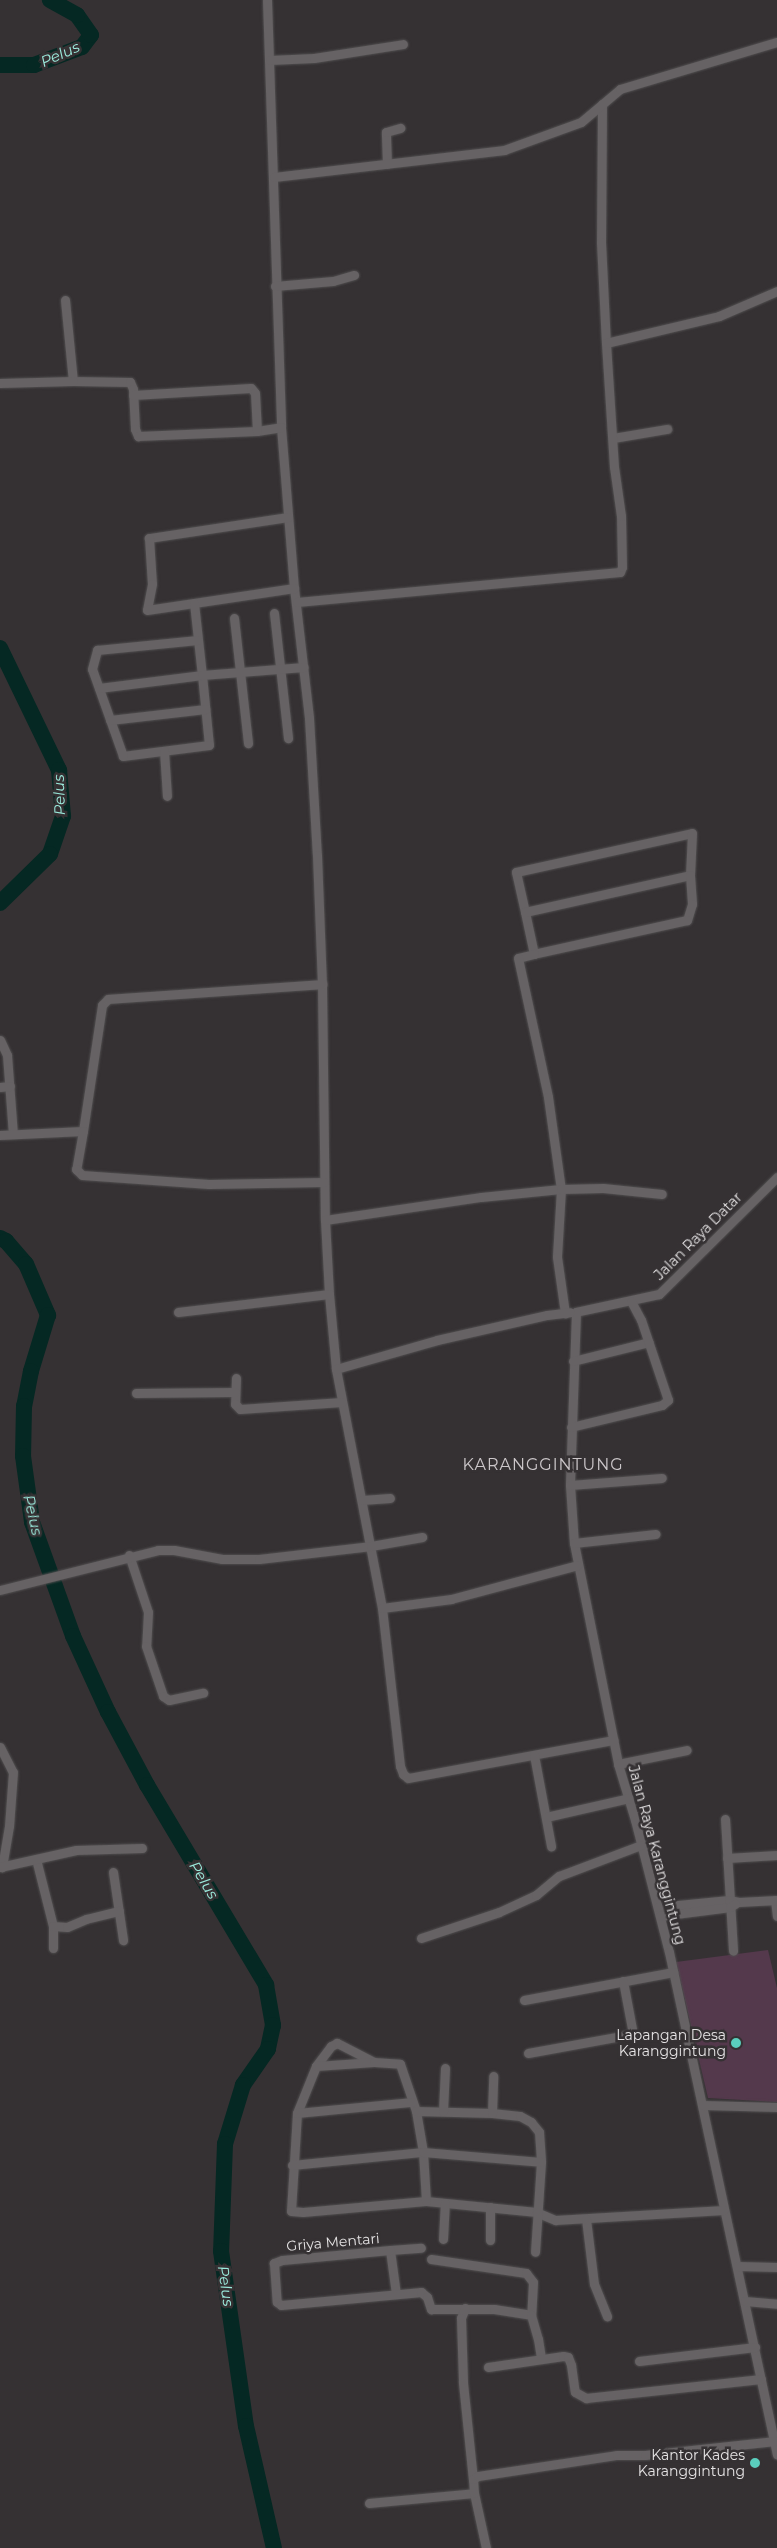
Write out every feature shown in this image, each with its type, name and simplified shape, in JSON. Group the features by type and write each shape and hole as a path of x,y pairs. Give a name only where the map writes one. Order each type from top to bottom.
{"street":[{"path":"267,0 281,427 294,588 304,667 316,845 322,984 324,1182 329,1294 336,1369 382,1608 403,1774 408,1778 614,1740"},
{"path":"274,177 504,150 581,122 620,89 777,42"},
{"path":"270,60 314,58 403,44"},
{"path":"297,602 616,574 622,567 621,516 606,343 601,242 602,104"},
{"path":"387,164 386,132 400,128"},
{"path":"275,286 339,280 354,275"},
{"path":"606,343 719,316 777,291"},
{"path":"65,300 72,381"},
{"path":"0,383 130,382 133,395 135,429 140,437 257,431 281,427"},
{"path":"133,395 251,388 255,393 257,431"},
{"path":"613,438 667,429"},
{"path":"288,517 149,538 152,584 147,610 294,588"},
{"path":"194,603 202,675 209,746 123,756 92,669 98,650 198,640"},
{"path":"274,613 288,738"},
{"path":"234,618 248,743"},
{"path":"99,688 202,675 304,667"},
{"path":"110,720 205,709"},
{"path":"164,751 168,796"},
{"path":"534,954 516,872 692,833 690,875 692,904 687,920 518,958 548,1097 561,1189 557,1257 565,1312"},
{"path":"525,912 690,875"},
{"path":"322,984 108,999 102,1005 76,1169 82,1175 209,1184 324,1182"},
{"path":"0,1040 7,1056 13,1134"},
{"path":"0,1087 10,1086"},
{"path":"0,1135 83,1131"},
{"name":"Jalan Raya Datar","path":"631,1301 660,1294 777,1177"},
{"path":"325,1220 481,1197 561,1189 603,1188 662,1194"},
{"path":"178,1312 329,1294"},
{"path":"336,1369 437,1340 565,1312 576,1312 631,1301 642,1320 668,1394 667,1402 571,1427"},
{"name":"Jalan Raya Karanggintung","path":"576,1312 570,1485 574,1543 618,1764 642,1845 674,1972 777,2455"},
{"path":"574,1362 649,1342"},
{"path":"236,1378 235,1404 240,1410 342,1402"},
{"path":"136,1393 235,1392"},
{"path":"570,1485 662,1478"},
{"path":"362,1500 390,1498"},
{"path":"574,1543 656,1534"},
{"path":"0,1590 129,1555 158,1550 174,1550 222,1559 259,1559 371,1546 422,1536"},
{"path":"129,1555 148,1612 146,1646 163,1696 169,1700 203,1693"},
{"path":"382,1608 451,1599 578,1565"},
{"path":"0,1746 12,1772 9,1826 1,1867 76,1850 142,1848"},
{"path":"618,1764 687,1750"},
{"path":"534,1755 551,1846"},
{"path":"546,1817 628,1798"},
{"path":"725,1819 732,1951"},
{"path":"421,1938 499,1912 536,1895 559,1876 642,1845"},
{"path":"727,1858 777,1855"},
{"path":"36,1858 53,1926 53,1948"},
{"path":"113,1872 123,1940"},
{"path":"659,1911 776,1900 777,1916"},
{"path":"53,1926 68,1927 86,1919 119,1911"},
{"path":"524,2000 674,1972"},
{"path":"528,2053 633,2034 623,1981"},
{"path":"374,2062 337,2044 331,2046 316,2066 297,2113 292,2165 291,2211 426,2201 536,2212 555,2220 724,2210"},
{"path":"316,2066 374,2062 400,2064 416,2111 423,2152 426,2201"},
{"path":"443,2111 445,2068"},
{"path":"492,2113 493,2076"},
{"path":"297,2113 412,2102"},
{"path":"702,2105 777,2107"},
{"path":"416,2111 492,2113 520,2116 531,2122 539,2132 541,2162 536,2212 535,2252"},
{"path":"292,2165 423,2152 541,2162"},
{"path":"443,2239 445,2203"},
{"path":"490,2207 490,2240"},
{"path":"586,2219 594,2284 607,2317"},
{"path":"390,2250 421,2248"},
{"name":"Griya Mentari","path":"396,2294 390,2250 276,2261 274,2264 277,2302 281,2305 425,2293 431,2309 494,2309 531,2315"},
{"path":"431,2259 526,2273 533,2282 531,2315 538,2339 541,2359"},
{"path":"737,2266 777,2267"},
{"path":"745,2301 777,2304"},
{"path":"465,2308 461,2318 463,2384 474,2493 486,2548"},
{"path":"639,2361 755,2347"},
{"path":"488,2367 568,2357 572,2365 574,2392 586,2398 761,2379"},
{"path":"473,2479 478,2476 617,2454 645,2455 774,2441"},
{"path":"369,2503 474,2493"}],"shaded area":[{"name":"Lapangan Desa Karanggintung","path":"768,1950 777,1988 777,2102 708,2098 676,1962"}],"waterway":[{"name":"Pelus","path":"0,65 34,65 82,47 91,35 77,15 50,0"},
{"name":"Pelus","path":"0,648 59,770 63,816 50,854 0,903"},
{"name":"Pelus","path":"0,1238 6,1241 26,1264 48,1315 31,1371 24,1406 23,1456 32,1522 73,1636 108,1712 147,1785 266,1985 273,2025 268,2049 243,2085 225,2144 221,2251 246,2426 274,2548"}],"place":[{"name":"Lapangan Desa Karanggintung","path":"736,2043"},
{"name":"Kantor Kades Karanggintung","path":"755,2463"}],"district":[{"name":"KARANGGINTUNG","path":"543,1465"}]}
